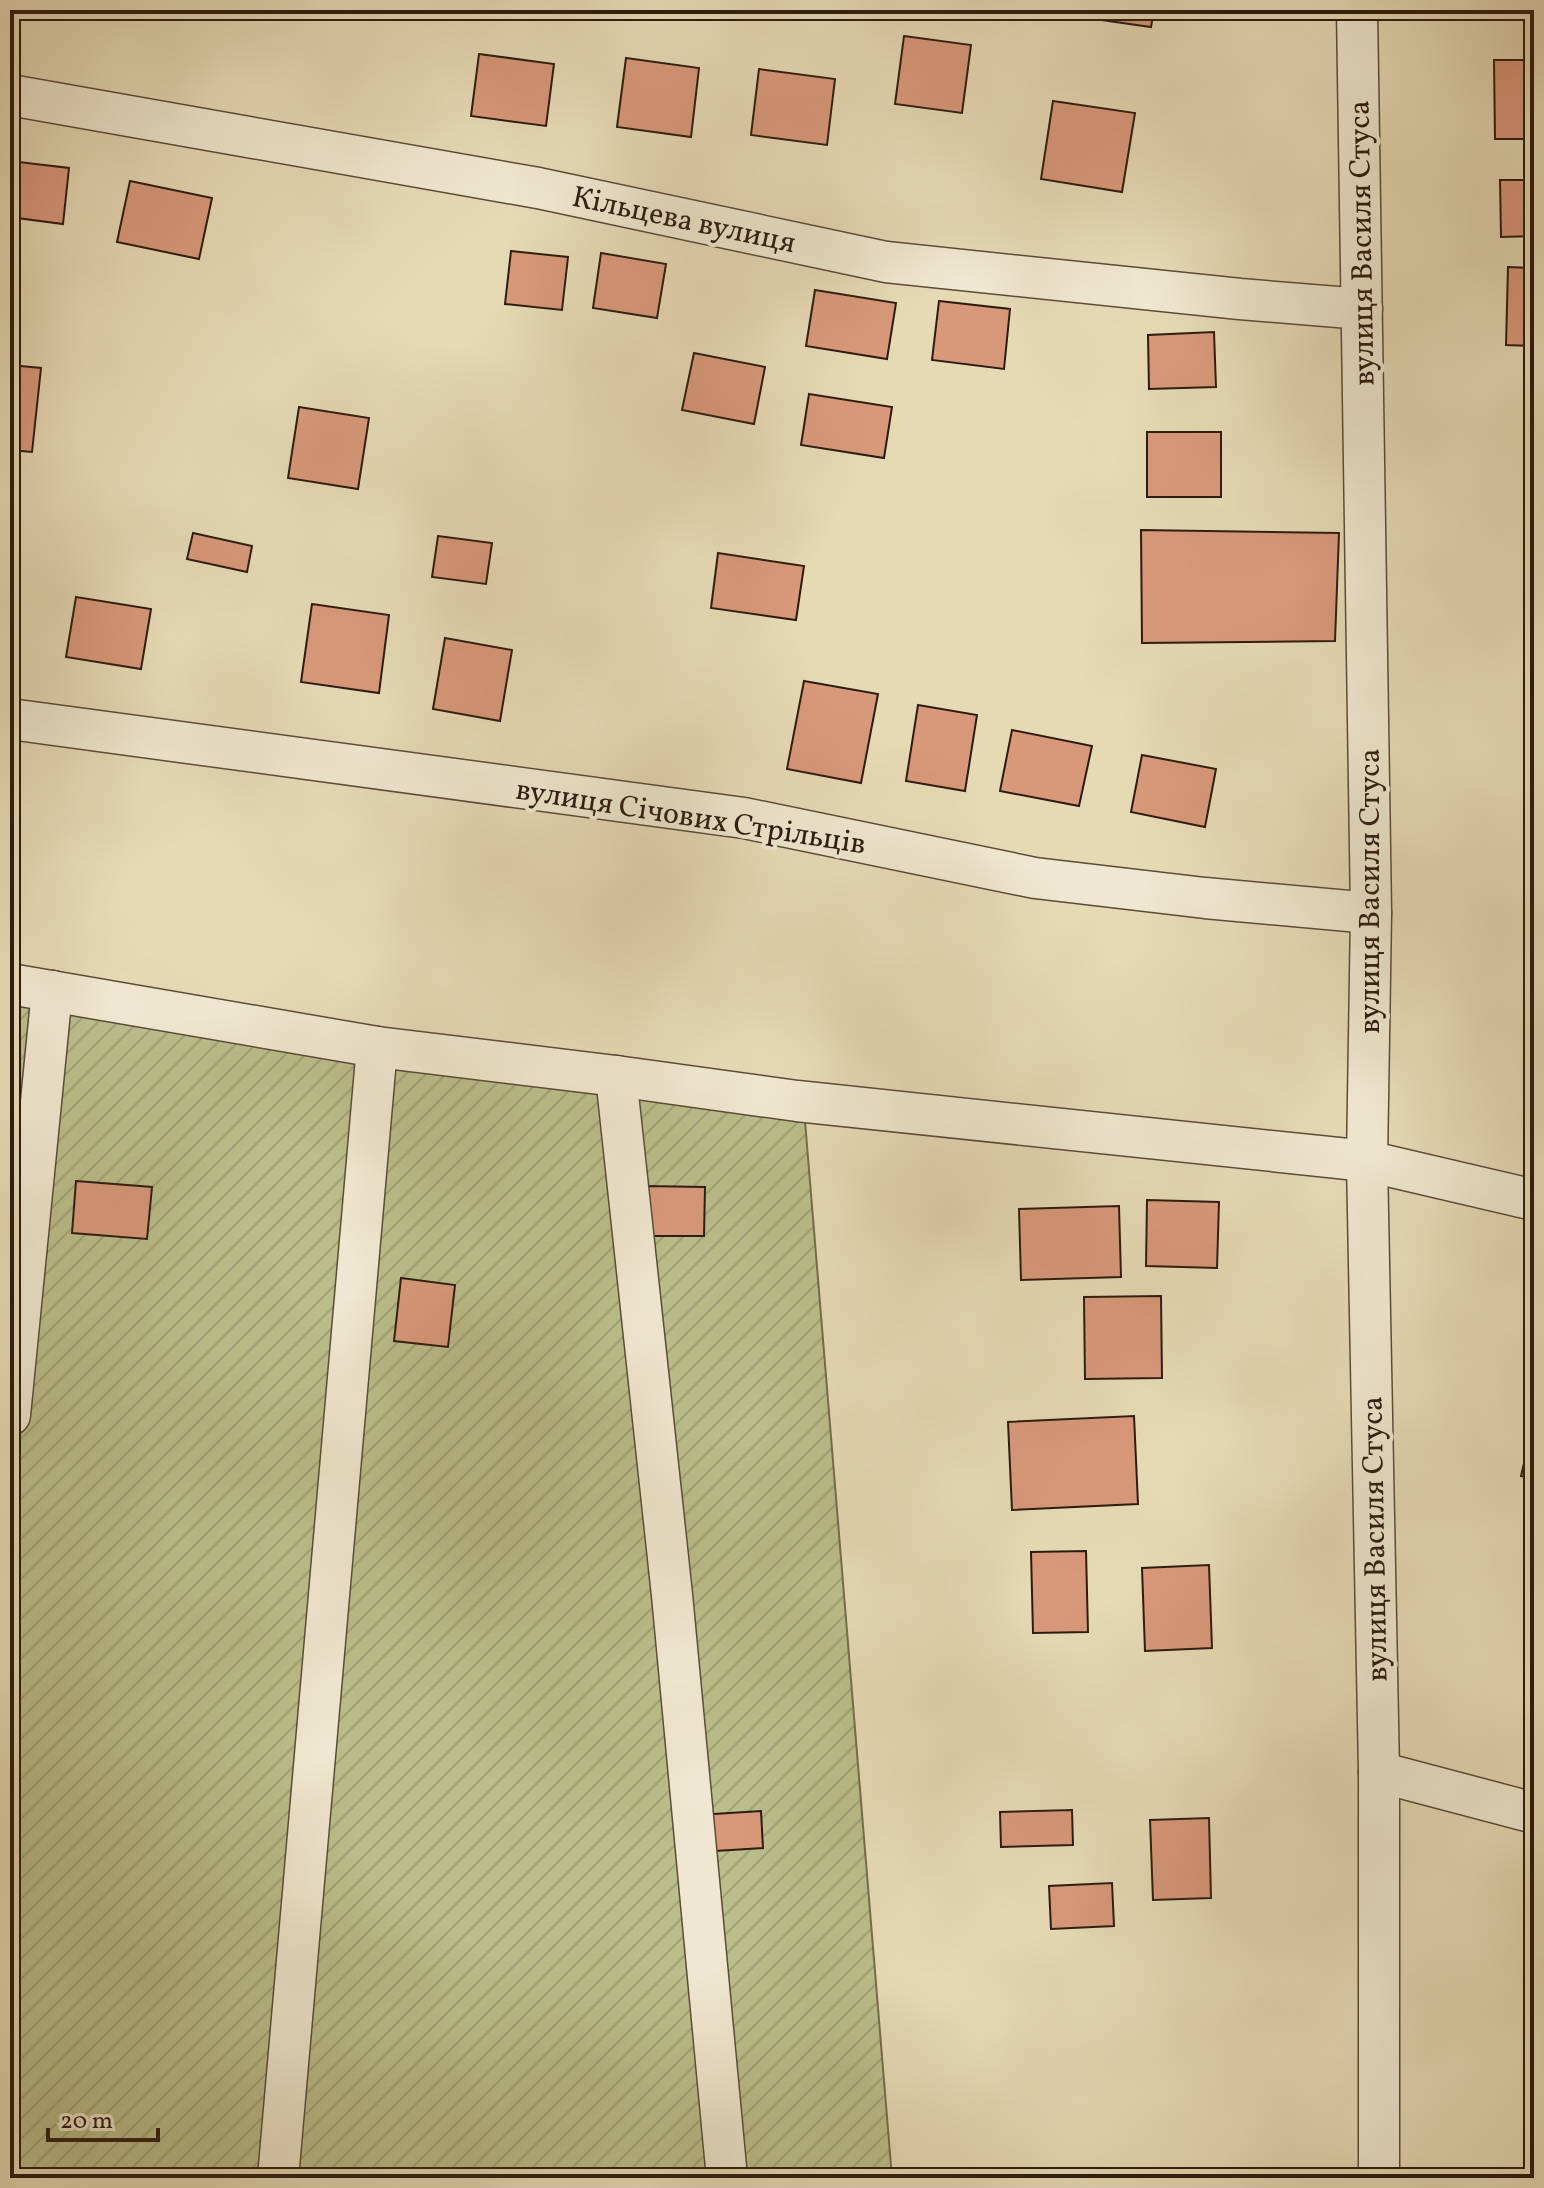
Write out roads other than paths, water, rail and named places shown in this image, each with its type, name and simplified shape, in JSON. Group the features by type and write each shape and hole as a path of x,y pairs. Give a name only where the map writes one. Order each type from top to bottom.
{"street":[{"name":"вулиця Василя Стуса","path":"1357,10 1371,913 1367,1161 1379,1772 1379,2178"},
{"name":"Кільцева вулиця","path":"10,95 538,188 886,262 1362,309"},
{"name":"вулиця Січових Стрільців","path":"10,719 744,818 1035,878 1371,913"},
{"path":"10,984 377,1047 797,1101 1367,1161 1534,1200"},
{"path":"10,1415 52,991"},
{"path":"278,2178 377,1047"},
{"path":"616,1076 672,1595 727,2178"},
{"path":"1379,1772 1534,1813"}]}
